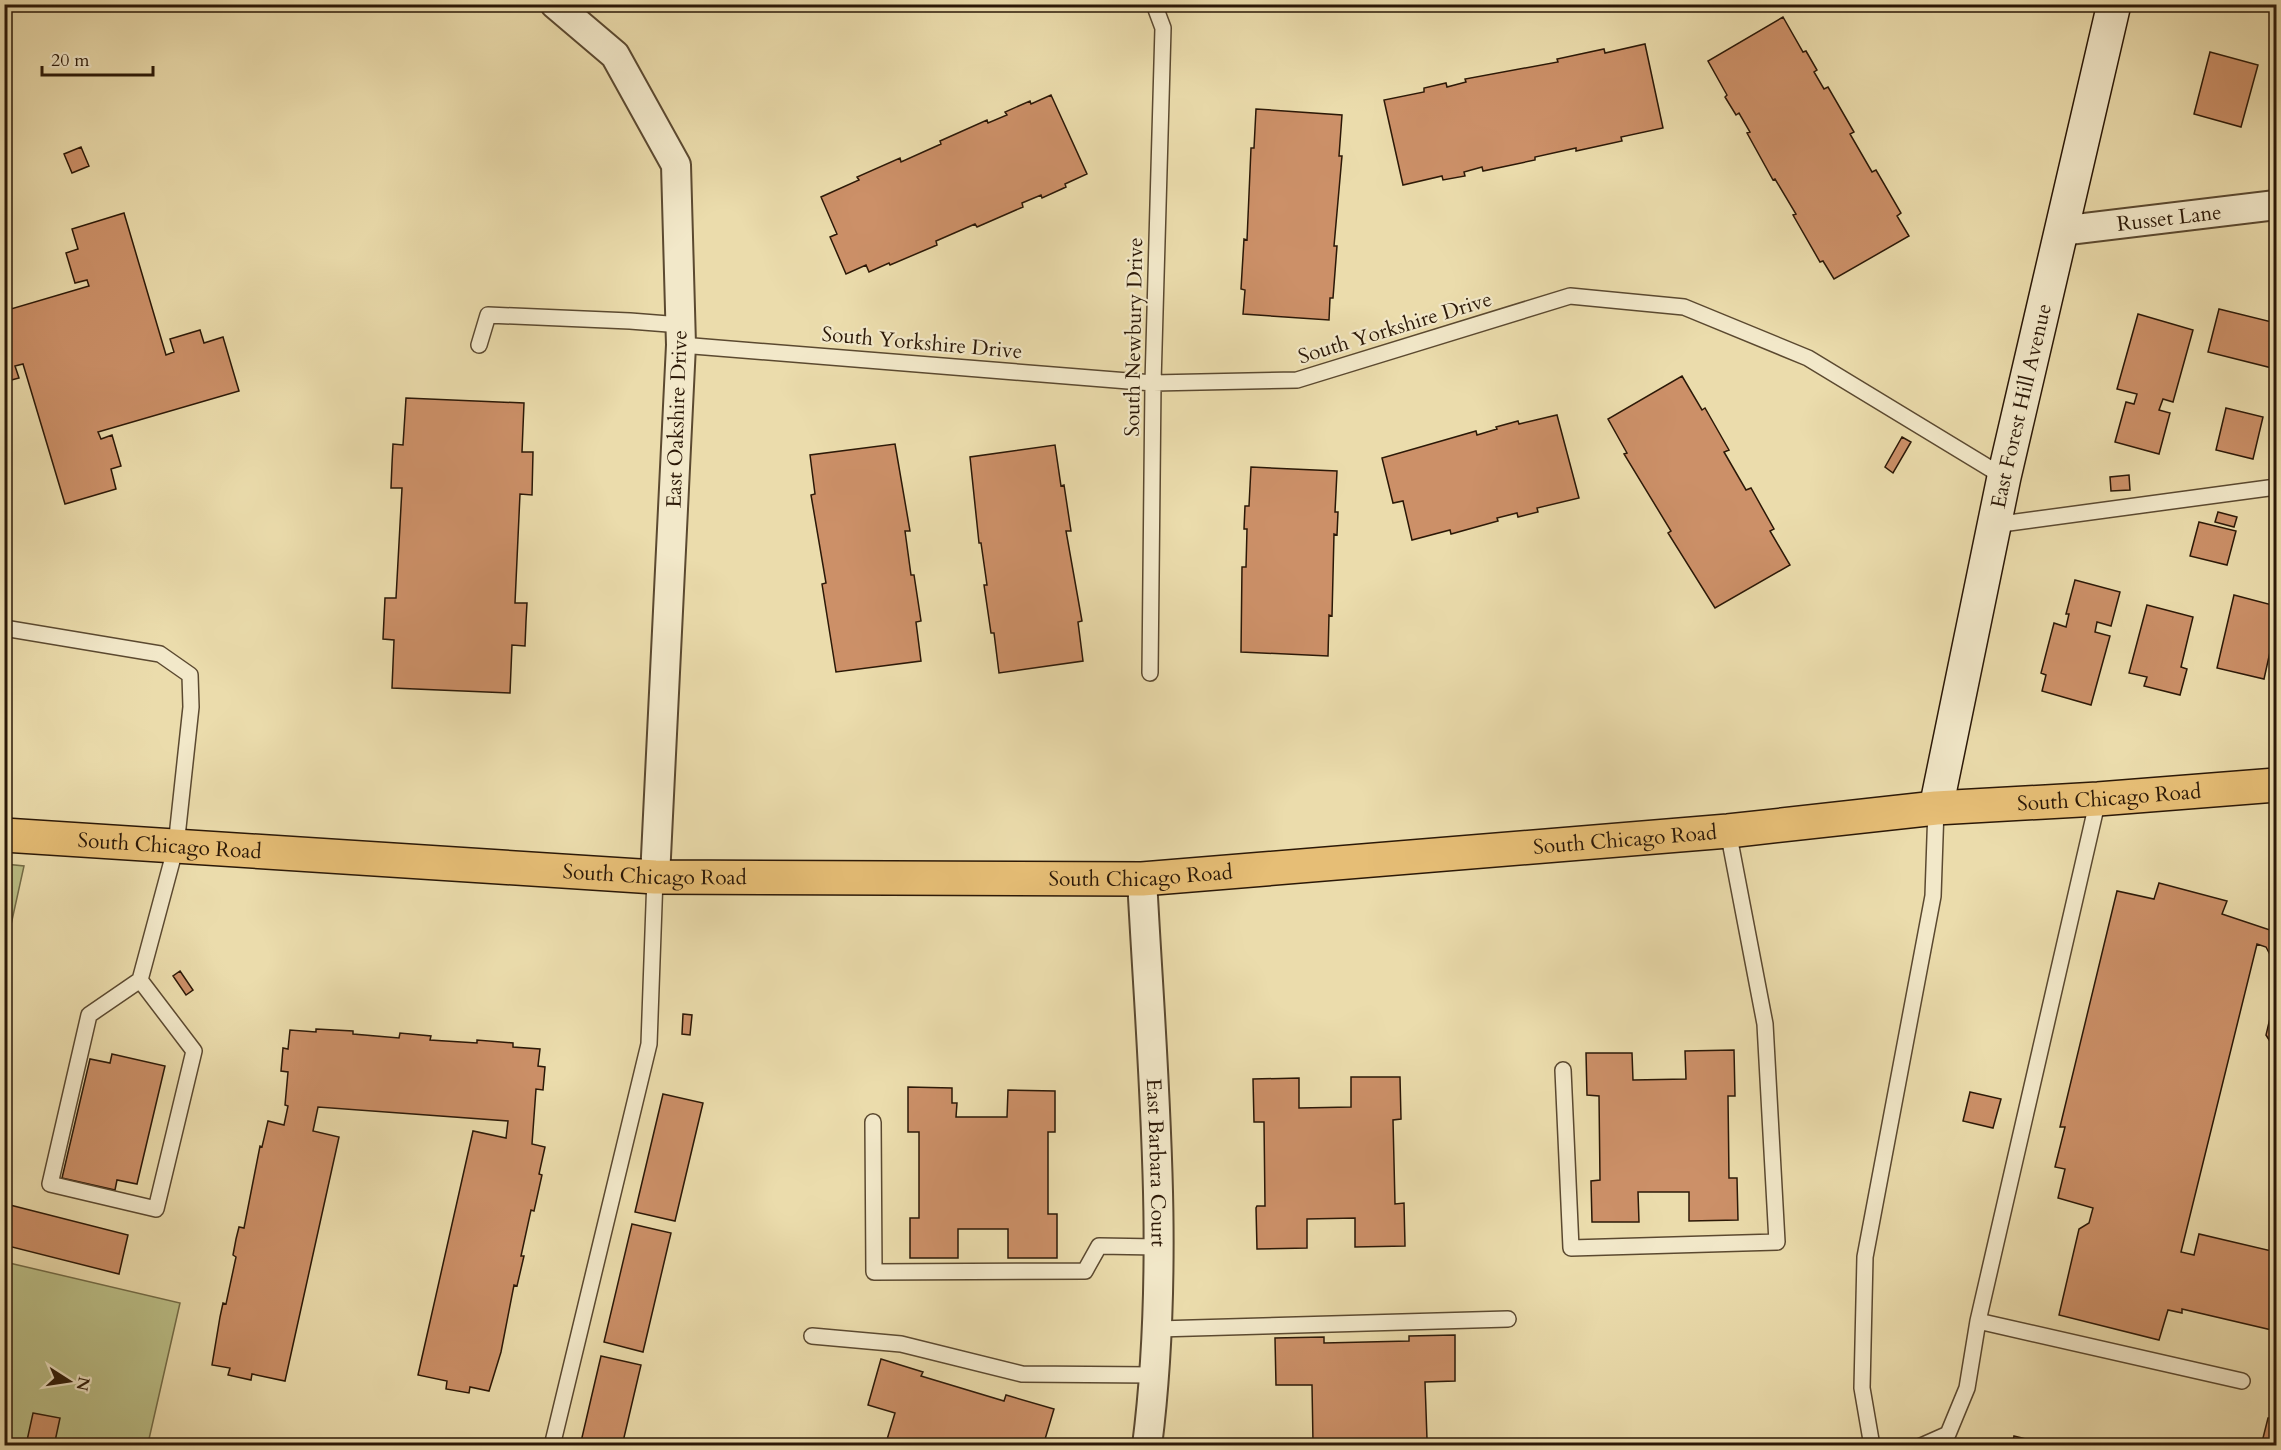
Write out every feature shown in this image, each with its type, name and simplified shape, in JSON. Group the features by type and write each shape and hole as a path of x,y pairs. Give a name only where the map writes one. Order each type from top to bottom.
{"main road":[{"name":"South Chicago Road","path":"4,835 656,877 1142,879 1728,831 1936,808 2098,799 2277,785"}],"street":[{"name":"East Oakshire Drive","path":"555,4 615,54 676,165 681,335 656,877"},
{"name":"East Forest Hill Avenue","path":"1936,808 2004,477 2114,4"},
{"name":"Russet Lane","path":"2060,231 2277,205"},
{"name":"East Barbara Court","path":"1142,879 1158,1175 1158,1329 1147,1446"}],"lane":[{"name":"South Newbury Drive","path":"1150,673 1153,383 1163,28 1154,4"},
{"name":"South Yorkshire Drive","path":"479,345 489,315 607,320 681,335 1153,383 1297,380 1570,296 1684,307 1808,358 2004,477"},
{"path":"1994,525 2277,487"},
{"path":"4,628 160,654 190,675 191,706 176,846 140,980 88,1015 50,1184 156,1209 194,1051 140,980"},
{"path":"1921,1446 1948,1434 1967,1389 1978,1321 2098,799"},
{"path":"1872,1446 1862,1388 1865,1257 1933,896 1936,808"},
{"path":"1563,1070 1571,1248 1777,1242 1765,1024 1728,831"},
{"path":"552,1446 649,1044 656,877"},
{"path":"873,1122 874,1272 1085,1271 1099,1246 1158,1246"},
{"path":"1158,1329 1508,1319"},
{"path":"1978,1321 2242,1381"},
{"path":"812,1336 901,1344 1022,1374 1154,1375"}],"green space":[{"path":"4,864 24,866 5,952"},
{"path":"5,1262 180,1303 149,1439 173,1445 5,1446"}],"building":[{"path":"1783,17 1803,52 1806,51 1817,70 1814,72 1824,89 1828,87 1854,132 1850,134 1872,172 1876,170 1901,213 1897,216 1909,236 1834,279 1823,261 1820,262 1793,215 1796,214 1775,179 1773,180 1747,133 1750,132 1739,113 1736,115 1725,97 1727,95 1708,61"},
{"path":"1645,44 1663,128 1621,137 1622,141 1535,157 1535,160 1483,171 1482,167 1464,172 1465,176 1443,180 1442,176 1403,185 1384,100 1424,92 1424,88 1446,83 1447,87 1466,82 1465,79 1558,62 1557,59 1604,49 1605,53"},
{"path":"2210,52 2258,65 2241,127 2194,114"},
{"path":"1051,95 1087,174 1042,198 1041,195 1022,203 1023,207 977,227 975,224 936,241 937,245 890,265 889,263 869,272 866,265 846,274 830,237 837,234 821,197 859,180 857,177 900,158 901,162 987,120 988,123 1007,115 1005,112"},
{"path":"1256,109 1342,115 1339,156 1342,156 1334,246 1337,246 1329,320 1243,314 1245,290 1241,289 1244,239 1247,240 1251,148 1254,148"},
{"path":"81,147 89,166 72,173 64,154"},
{"path":"124,213 166,355 174,352 170,339 200,330 204,343 223,337 239,391 98,432 101,439 112,435 121,466 111,469 116,489 65,504 23,364 15,366 19,378 4,382 4,311 89,286 87,280 75,283 66,253 78,249 72,229"},
{"path":"2219,309 2276,323 2276,350 2272,368 2208,352"},
{"path":"2138,314 2193,330 2173,402 2163,399 2159,410 2170,413 2159,454 2115,442 2126,402 2134,404 2137,394 2117,389"},
{"path":"1682,376 1702,410 1705,408 1729,450 1724,452 1746,490 1751,488 1774,529 1770,531 1790,565 1715,608 1668,533 1671,531 1624,454 1627,453 1608,419"},
{"path":"406,398 524,403 522,452 533,452 532,495 520,494 515,603 527,603 525,646 512,645 510,693 392,688 394,640 383,639 385,598 396,598 402,488 391,488 393,444 403,445"},
{"path":"2226,408 2263,417 2253,459 2216,450"},
{"path":"1557,415 1579,498 1537,508 1538,512 1518,517 1517,513 1497,518 1498,521 1451,534 1450,530 1412,540 1403,501 1393,503 1382,458 1476,431 1477,435 1518,421 1519,424"},
{"path":"1902,437 1911,442 1893,473 1885,467"},
{"path":"895,444 910,531 905,531 911,575 914,575 921,621 916,622 921,661 836,672 822,584 826,583 811,495 815,494 810,455"},
{"path":"1055,445 1071,531 1066,531 1082,621 1078,622 1083,661 999,673 984,585 987,585 981,543 979,543 970,457"},
{"path":"1251,467 1337,471 1335,512 1338,512 1337,535 1334,534 1332,616 1329,615 1328,656 1241,652 1242,567 1246,567 1245,506 1249,506"},
{"path":"2129,475 2130,490 2111,491 2110,477"},
{"path":"2218,512 2237,517 2234,527 2215,522"},
{"path":"2199,522 2236,531 2227,565 2190,556"},
{"path":"2075,580 2120,592 2111,626 2097,622 2095,632 2110,636 2091,705 2042,691 2046,675 2041,673 2054,623 2066,627 2069,614 2066,614"},
{"path":"2234,595 2276,606 2276,625 2264,679 2217,668"},
{"path":"2147,605 2193,617 2181,667 2187,669 2180,695 2144,686 2147,677 2129,673"},
{"path":"2159,883 2227,901 2222,914 2276,932 2276,966 2266,947 2257,944 2181,1252 2194,1255 2199,1234 2276,1252 2276,1331 2182,1309 2182,1313 2168,1310 2159,1340 2059,1315 2079,1229 2089,1223 2093,1208 2058,1198 2065,1169 2055,1167 2065,1127 2060,1127 2117,891 2154,899"},
{"path":"180,971 193,990 186,995 173,976"},
{"path":"2276,993 2276,1051 2266,1035"},
{"path":"683,1014 692,1015 690,1035 682,1034"},
{"path":"316,1029 353,1031 353,1034 399,1038 400,1033 431,1036 430,1040 513,1043 513,1047 540,1049 538,1066 545,1067 543,1090 536,1089 532,1144 545,1147 539,1174 542,1175 534,1211 531,1210 521,1256 524,1256 517,1286 514,1285 501,1352 489,1391 470,1387 469,1393 446,1389 447,1381 418,1375 473,1131 506,1138 508,1121 318,1107 313,1131 339,1137 285,1381 252,1374 251,1380 228,1375 230,1368 212,1365 223,1303 226,1304 236,1257 233,1255 236,1239 239,1227 244,1228 260,1146 262,1147 268,1121 284,1125 288,1106 285,1105 288,1072 281,1071 283,1048 288,1049 290,1030 316,1032"},
{"path":"1734,1050 1735,1096 1728,1096 1729,1178 1737,1178 1738,1220 1689,1221 1689,1192 1638,1192 1639,1222 1592,1222 1591,1181 1600,1180 1599,1096 1587,1095 1586,1053 1632,1053 1633,1080 1686,1079 1685,1051"},
{"path":"112,1054 165,1066 137,1184 117,1180 115,1190 62,1178 90,1059 110,1063"},
{"path":"1351,1077 1400,1077 1401,1119 1393,1120 1395,1204 1404,1203 1405,1246 1355,1247 1355,1218 1307,1219 1307,1248 1257,1249 1256,1208 1265,1206 1264,1122 1254,1122 1253,1079 1299,1078 1299,1108 1351,1107"},
{"path":"908,1087 952,1088 952,1103 957,1103 956,1117 1007,1117 1008,1090 1055,1091 1055,1132 1048,1132 1048,1214 1057,1214 1057,1258 1008,1258 1008,1229 958,1229 958,1258 910,1258 910,1218 919,1218 919,1132 908,1132"},
{"path":"1970,1092 2001,1099 1993,1128 1963,1121"},
{"path":"663,1094 703,1103 675,1221 635,1212"},
{"path":"10,1205 128,1235 119,1274 4,1245 4,1226"},
{"path":"632,1224 671,1233 643,1352 604,1342"},
{"path":"1455,1335 1455,1381 1425,1382 1427,1439 1456,1439 1456,1446 1277,1446 1277,1443 1313,1443 1312,1385 1276,1385 1275,1338 1324,1337 1324,1343 1409,1341 1409,1336"},
{"path":"601,1356 641,1365 622,1446 580,1446"},
{"path":"881,1359 923,1372 921,1376 1004,1401 1006,1395 1054,1409 1043,1446 885,1446 895,1413 868,1405"},
{"path":"2276,1395 2276,1446 2261,1446 2268,1418 2271,1418"},
{"path":"33,1413 60,1418 54,1446 26,1445"},
{"path":"2014,1436 2053,1446 2012,1446"}]}
